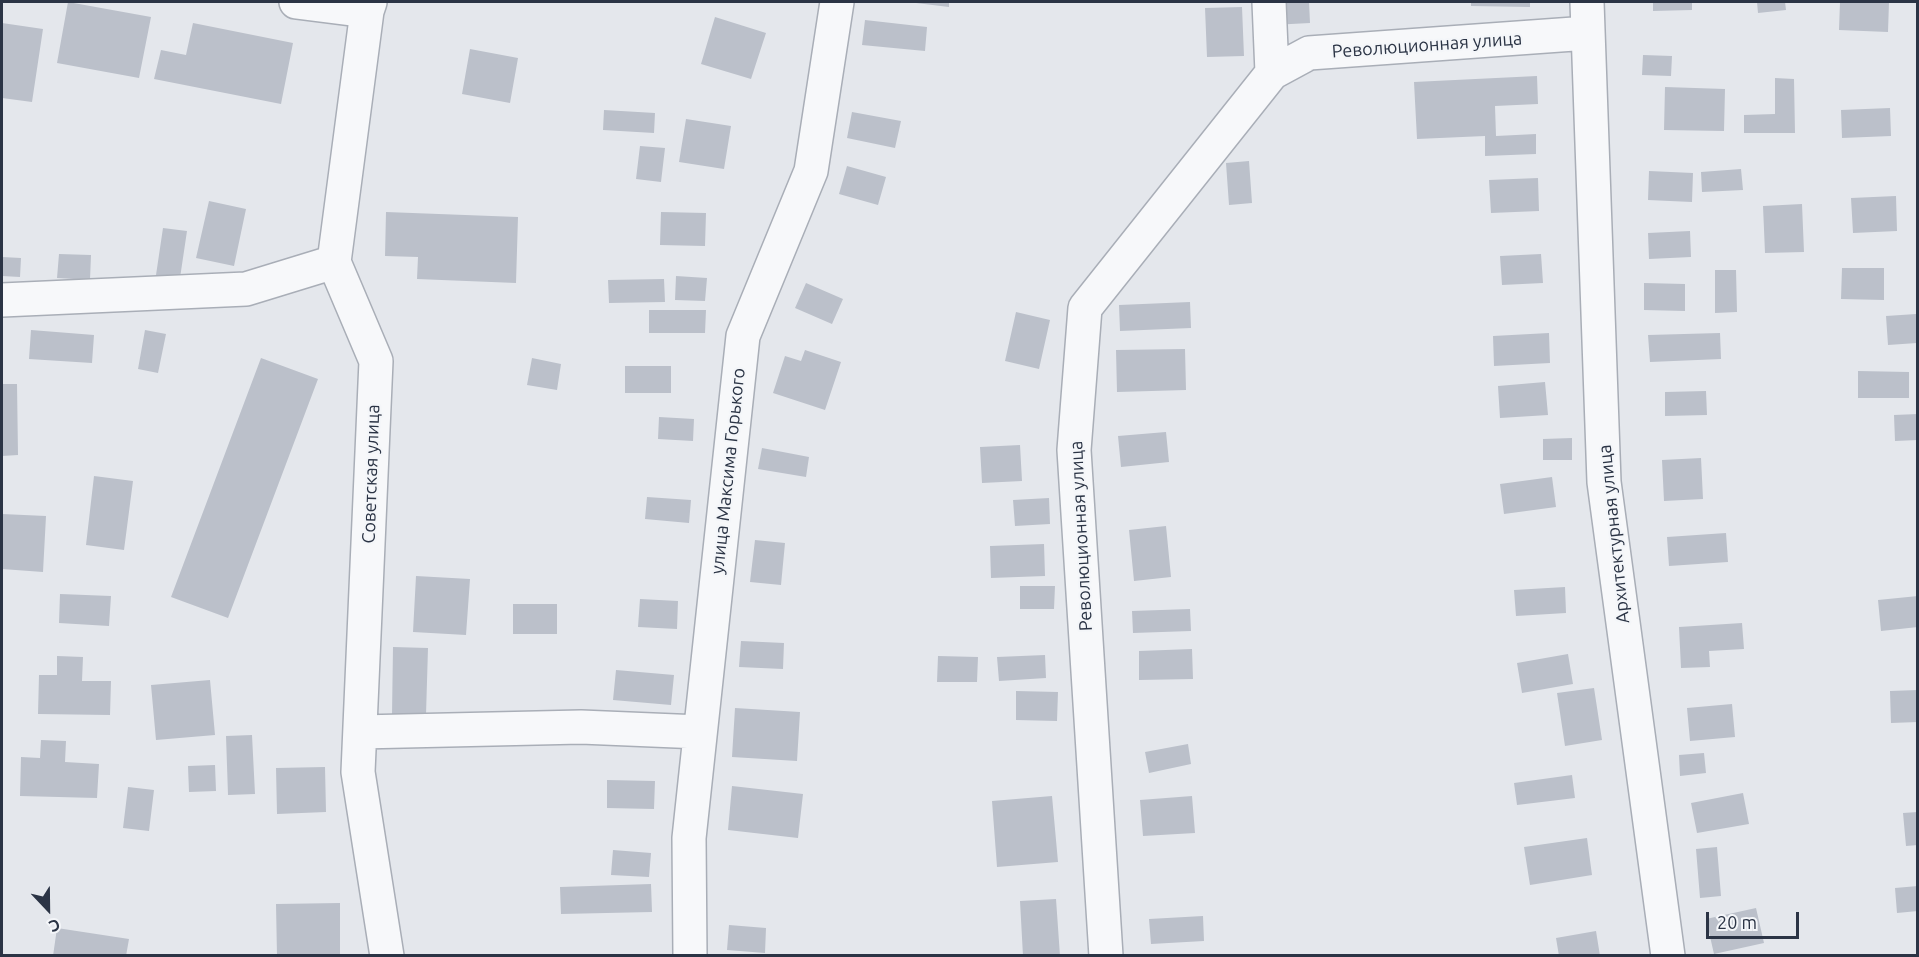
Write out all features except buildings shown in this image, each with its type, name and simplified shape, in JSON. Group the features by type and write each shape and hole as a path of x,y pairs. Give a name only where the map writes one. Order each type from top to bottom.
{"street":[{"path":"2,300 246,290 334,262 368,6 296,2"},
{"name":"улица Максима Горького","path":"690,956 689,838 743,336 811,171 837,2"},
{"path":"1269,2 1272,73"},
{"name":"Революционная улица","path":"1106,956 1074,450 1085,308 1272,73 1309,53 1587,17"},
{"name":"Архитектурная улица","path":"1587,17 1604,482 1668,956"},
{"name":"Советская улица","path":"334,262 376,361 358,772 387,956"},
{"path":"360,732 581,727 700,732"}]}
